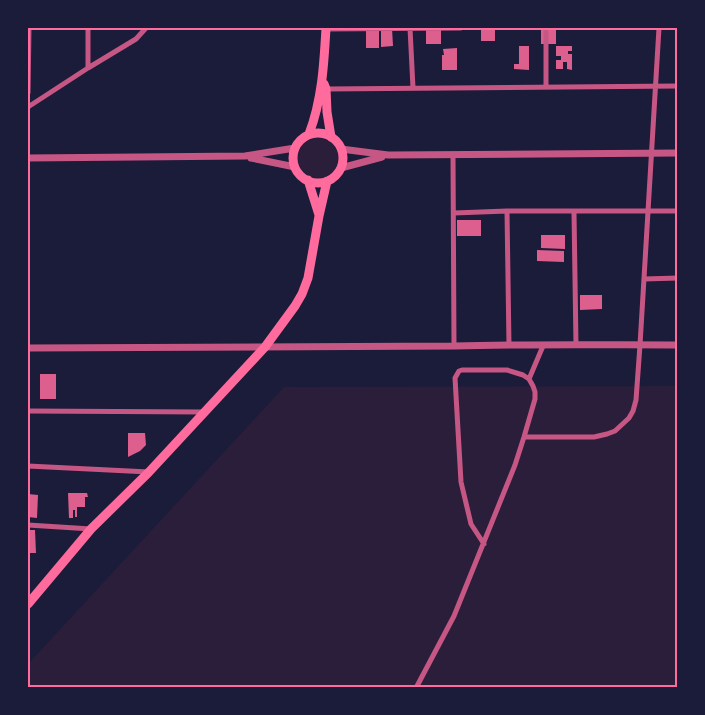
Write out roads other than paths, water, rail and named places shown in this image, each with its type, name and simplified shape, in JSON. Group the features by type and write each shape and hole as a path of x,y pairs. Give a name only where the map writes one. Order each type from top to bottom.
{"main road":[{"path":"309,134 323,79 326,28"},
{"path":"323,79 326,88 331,137"},
{"path":"317,133 331,137 341,149 343,159 341,168 335,176 327,181 317,183 300,175 294,167 293,157 295,148 301,140 309,134 317,133"},
{"path":"308,180 319,216"},
{"path":"28,604 32,594 91,529 149,472 266,347 295,306 308,278 327,181"}],"street":[{"path":"28,93 29,28"},
{"path":"88,28 88,68"},
{"path":"28,107 136,39 146,28"},
{"path":"326,28 461,28"},
{"path":"410,28 412,88"},
{"path":"546,28 546,87"},
{"path":"524,437 594,437 607,434 615,431 629,418 633,411 636,400 640,345 659,28"},
{"path":"326,88 678,86"},
{"path":"28,158 245,156 295,148"},
{"path":"341,149 388,155 678,153"},
{"path":"341,168 388,155"},
{"path":"453,155 454,346"},
{"path":"245,156 294,167"},
{"path":"454,213 507,211 678,211"},
{"path":"507,211 509,344"},
{"path":"574,212 576,345"},
{"path":"644,279 678,278"},
{"path":"28,348 454,346 509,344 544,346 678,345"},
{"path":"529,379 544,346"},
{"path":"416,688 454,616 484,544 524,437 535,392 529,379 516,372 507,370 459,371 455,378 461,482 471,524 484,544"},
{"path":"28,411 205,412"},
{"path":"28,466 149,472"},
{"path":"28,525 91,529"}]}
